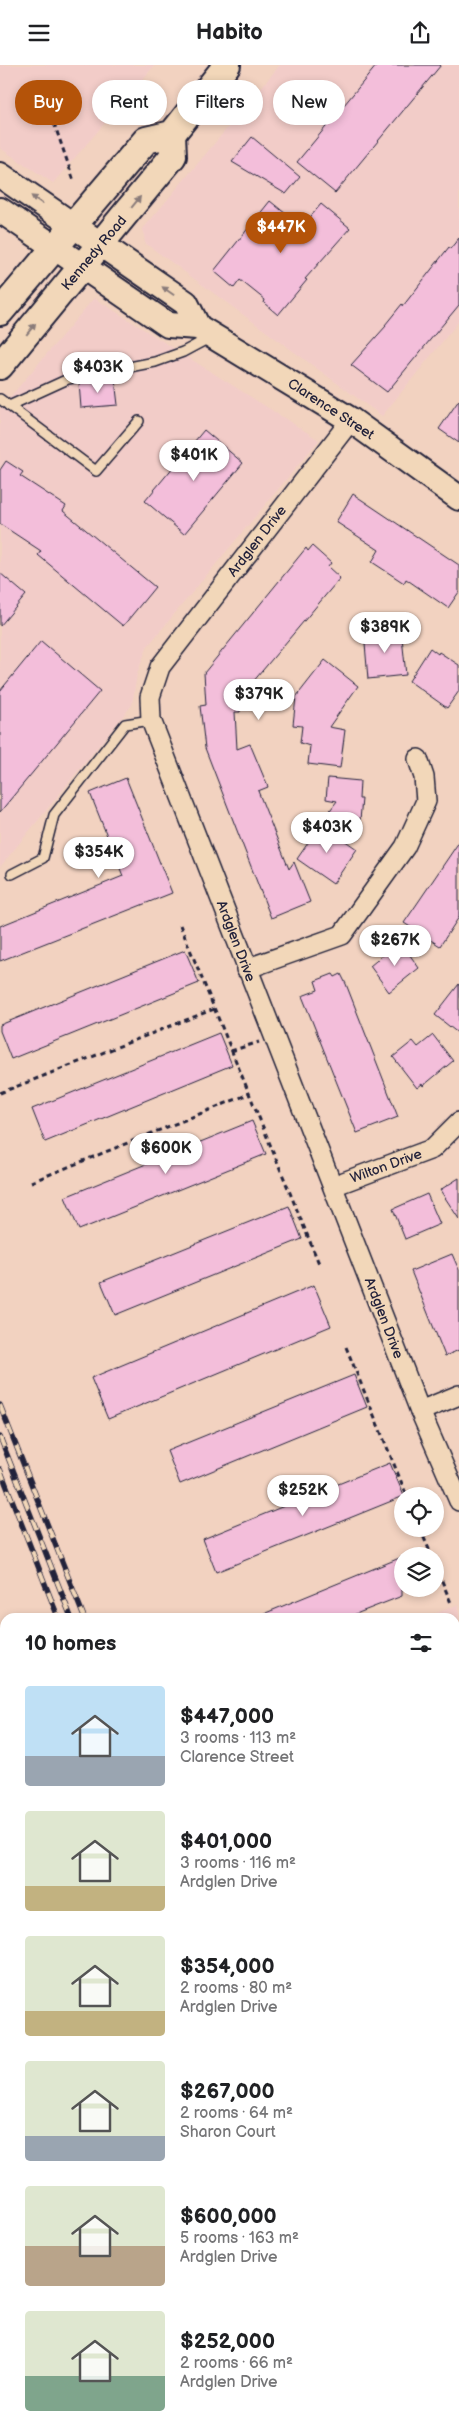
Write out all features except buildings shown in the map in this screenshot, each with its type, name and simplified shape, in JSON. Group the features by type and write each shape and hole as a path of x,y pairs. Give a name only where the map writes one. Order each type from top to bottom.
{"main road":[{"path":"0,311 146,140 172,134 228,65"},
{"name":"Kennedy Road","path":"0,366 174,156 172,134"}],"street":[{"path":"0,175 186,303 206,331"},
{"name":"Clarence Street","path":"0,210 168,325 206,331 351,420 459,498"},
{"name":"Ardglen Drive","path":"351,420 160,667 150,697 151,720 246,969 420,1411 459,1501"},
{"path":"246,969 342,935 405,847 426,801 424,777 418,759"},
{"name":"Wilton Drive","path":"332,1186 432,1149 459,1122"},
{"path":"420,1411 459,1395"}],"lane":[{"path":"9,406 68,379 91,373 155,363 183,352 206,331"},
{"path":"0,399 96,471 139,421"},
{"path":"12,874 42,858 54,815 125,724 151,720"}],"path":[{"path":"55,125 74,181"},
{"path":"180,925 320,1266"},
{"path":"0,1093 214,1009"},
{"path":"231,1051 261,1041"},
{"path":"31,1182 249,1094"},
{"path":"346,1347 403,1487"},
{"path":"444,1586 451,1603"}],"shaded area":[{"path":"0,65 155,65 142,80 92,80 92,125 103,125 53,183 0,148"},
{"path":"280,65 459,65 459,321 382,416 145,243 143,229 230,125 263,125 263,85"},
{"path":"94,298 319,440 147,647 137,674 132,705 0,867 0,409"},
{"path":"459,1604 459,1613 437,1613"}],"railway":[{"path":"0,1405 82,1613"},
{"path":"0,1437 69,1613"},
{"path":"0,1469 56,1613"}]}
